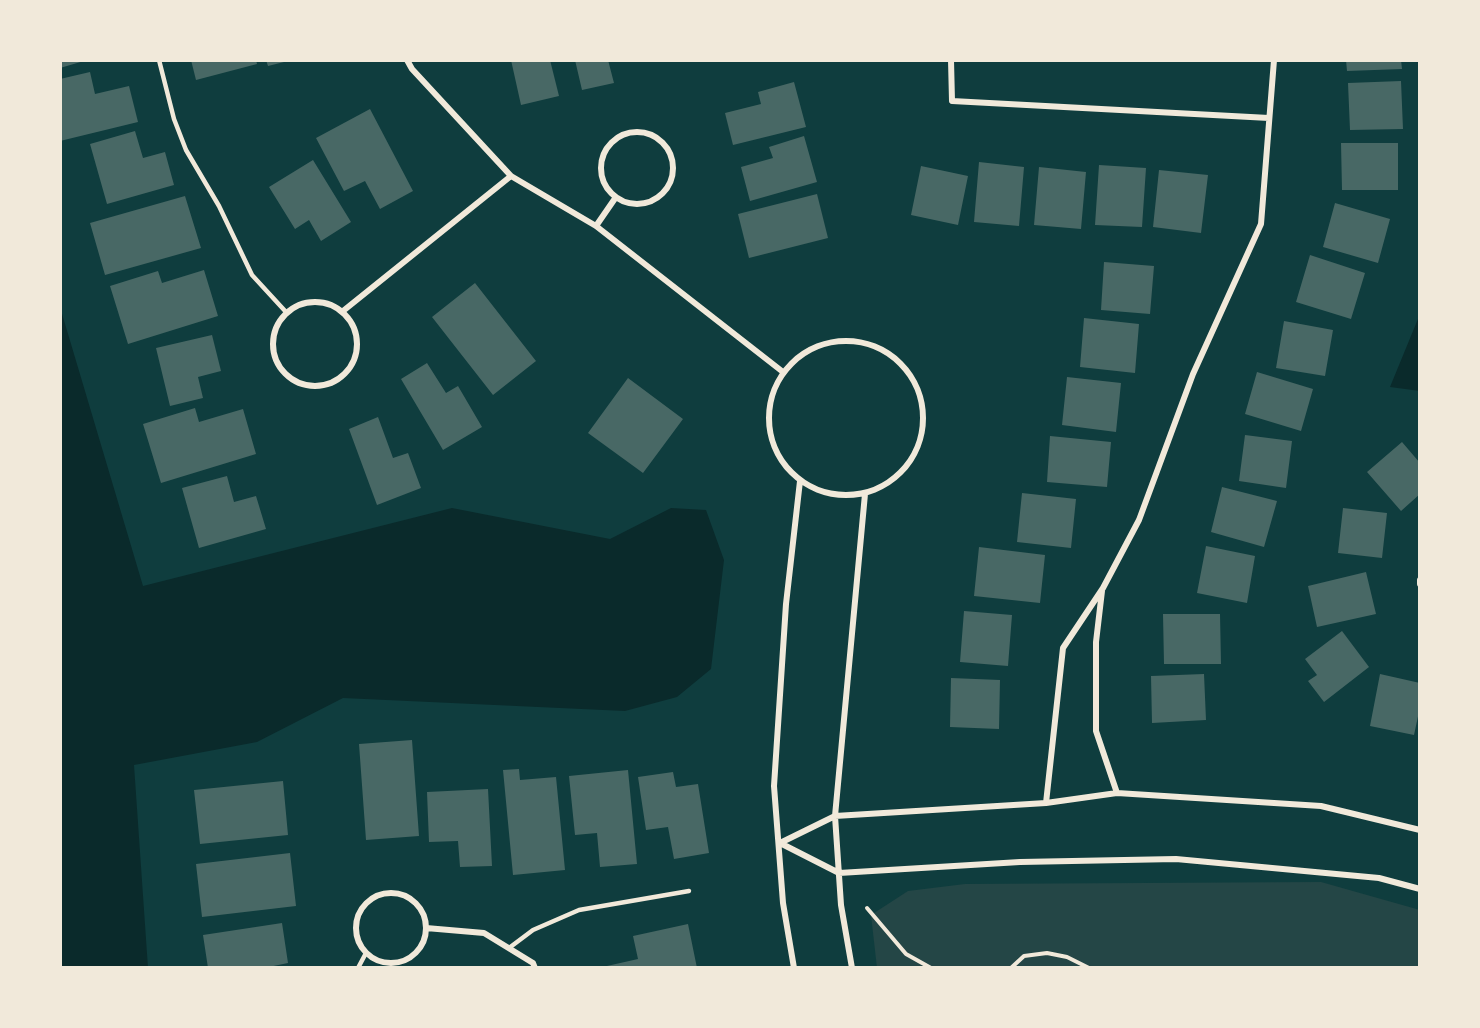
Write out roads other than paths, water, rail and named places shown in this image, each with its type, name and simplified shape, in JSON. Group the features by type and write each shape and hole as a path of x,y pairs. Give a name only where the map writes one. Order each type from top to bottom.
{"street":[{"path":"407,60 412,69 511,176 596,226 783,372"},
{"path":"951,60 952,101 1269,118"},
{"path":"1046,803 1063,648 1103,588 1139,520 1193,374 1261,224 1274,60"},
{"path":"647,133 657,138 666,147 671,158 672,171 669,183 662,193 646,202 627,202 616,197 603,179 602,157 607,147 625,134 647,133"},
{"path":"343,311 511,176"},
{"path":"596,226 616,197"},
{"path":"304,302 325,302 343,311 355,328 358,349 351,368 335,382 315,387 296,382 280,369 273,349 275,329 286,312 304,302"},
{"path":"859,340 887,351 910,372 922,399 924,430 913,459 892,482 865,494 842,496 820,492 800,481 783,463 772,441 769,425 772,393 783,372 800,354 828,342 859,340"},
{"path":"794,968 783,903 774,786 786,604 800,481"},
{"path":"852,968 839,873 835,816 865,494"},
{"path":"1103,588 1096,642 1096,730 1117,793"},
{"path":"780,843 835,816 1046,803 1117,793 1321,806 1420,830"},
{"path":"780,843 839,873 1020,862 1176,859 1379,878 1420,889"},
{"path":"399,893 410,898 419,906 426,928 418,950 409,958 386,963 375,960 366,953 359,943 356,921 367,902 377,896 399,893"},
{"path":"426,928 484,933 534,966"}],"lane":[{"path":"159,60 174,119 186,150 219,206 252,275 286,312"},
{"path":"509,948 533,930 579,909 689,891"},
{"path":"358,968 366,953"}]}
